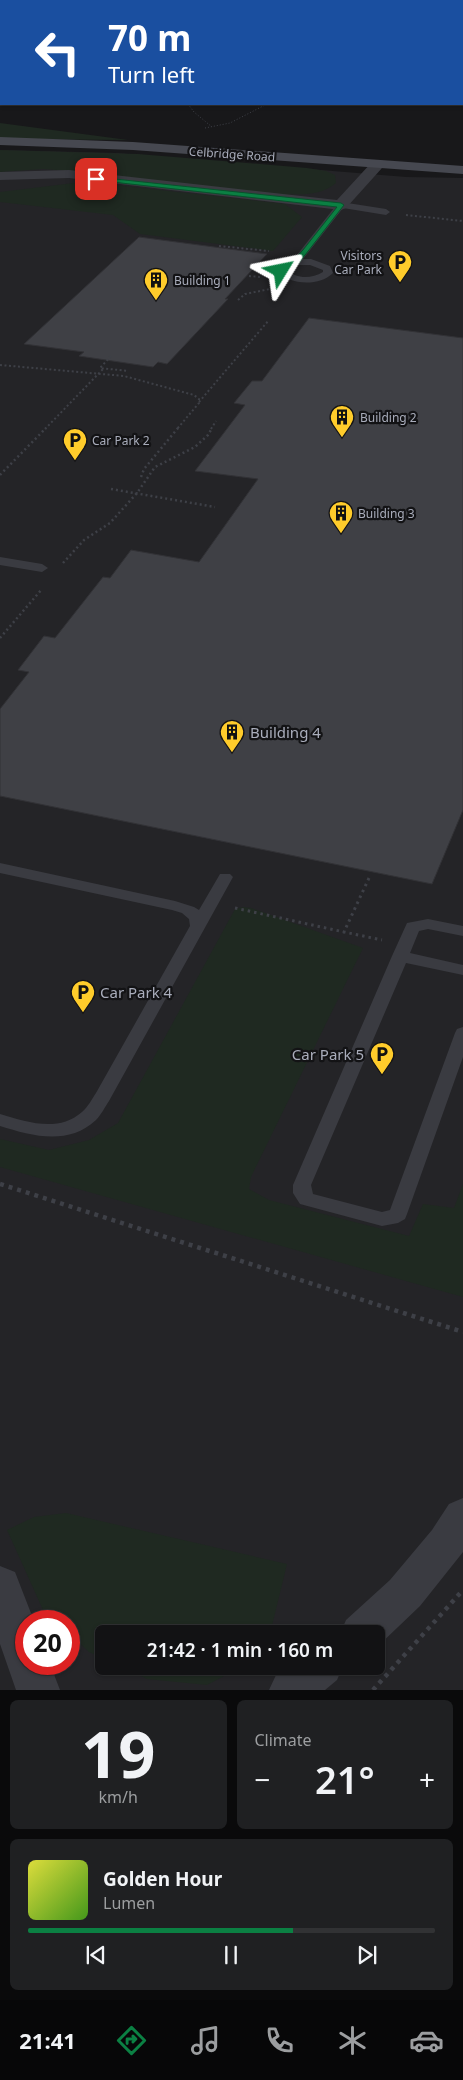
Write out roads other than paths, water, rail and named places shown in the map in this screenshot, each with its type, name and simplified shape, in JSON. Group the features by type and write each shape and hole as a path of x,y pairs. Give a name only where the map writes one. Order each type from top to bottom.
{"main road":[{"name":"Celbridge Road","path":"0,141 133,146 463,170"}],"street":[{"path":"0,176 69,174 96,179 341,205 376,165"},
{"path":"0,188 96,179"},
{"path":"371,1625 405,1593 446,1543 463,1516"},
{"path":"0,1585 15,1627"},
{"path":"33,1675 38,1690"},
{"path":"291,1690 310,1675"}],"lane":[{"path":"296,262 341,205 386,212"},
{"path":"0,561 42,568"},
{"path":"0,868 175,906 188,910 197,917 198,928"},
{"path":"0,1120 44,1132 74,1125 90,1115 103,1096 225,877"},
{"path":"463,924 428,924 413,927 302,1186 302,1193 307,1199 382,1219 398,1214 463,1033"},
{"path":"428,924 463,931"},
{"path":"402,950 463,970"}],"place":[{"name":"Visitors Car Park","path":"400,283"},
{"name":"Building 1","path":"156,301"},
{"name":"Building 2","path":"342,438"},
{"name":"Car Park 2","path":"75,461"},
{"name":"Building 3","path":"341,534"},
{"name":"Building 4","path":"232,753"},
{"name":"Car Park 4","path":"83,1013"},
{"name":"Car Park 5","path":"382,1075"}]}
